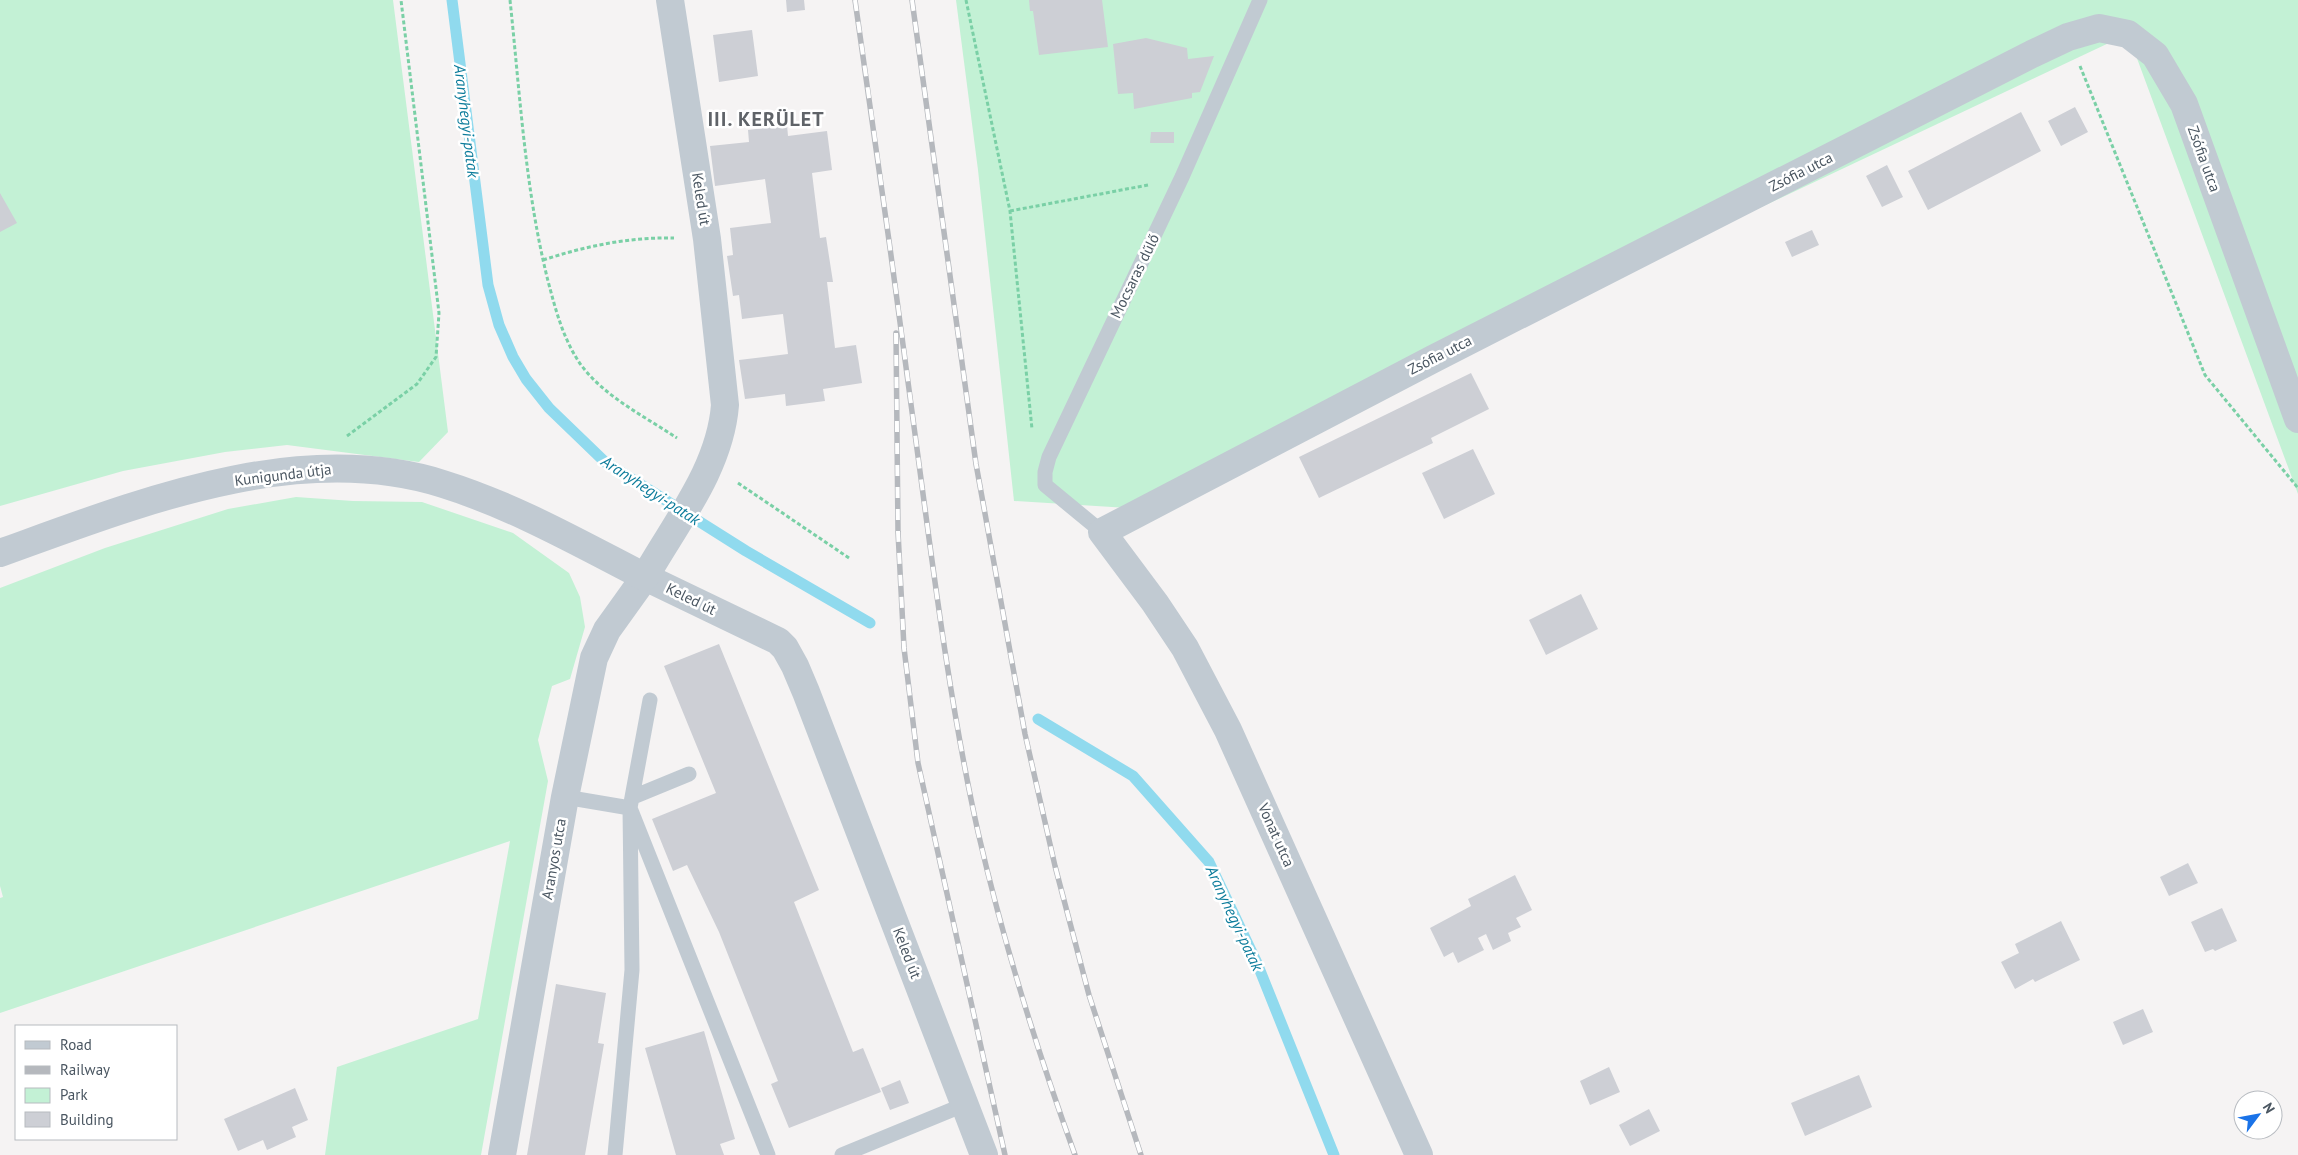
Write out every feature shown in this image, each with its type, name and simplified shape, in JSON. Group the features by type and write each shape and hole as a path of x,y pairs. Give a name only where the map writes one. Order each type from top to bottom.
{"street":[{"name":"Keled út","path":"670,0 707,239 724,388 722,431 709,467 645,577 778,641 785,648 806,692 984,1155"},
{"name":"Zsófia utca","path":"1102,532 1443,354 2068,38 2099,28 2128,34 2155,55 2184,104 2298,419"},
{"name":"Kunigunda útja","path":"0,553 151,499 187,489 310,470 365,470 419,477 442,483 520,513 645,577"},
{"name":"Vonat utca","path":"1102,532 1155,603 1185,648 1228,730 1419,1155"},
{"name":"Aranyos utca","path":"502,1155 565,797 594,658 607,630 645,577"}],"lane":[{"name":"Mocsaras dűlő","path":"1045,485 1045,472 1049,457 1182,177 1260,0"},
{"path":"1045,485 1102,532"},
{"path":"615,1155 632,970 631,803 650,700"},
{"path":"565,797 631,803 689,774"},
{"path":"631,803 768,1155"},
{"path":"842,1155 966,1104"}],"path":[{"path":"310,470 323,453 417,384 436,357 439,312 401,0"},
{"path":"510,0 531,194 543,260 558,320 570,347 582,366 606,390 677,438"},
{"path":"966,0 1010,211 1035,457 1045,485"},
{"path":"2068,38 2205,375 2298,488"},
{"path":"1010,211 1127,190 1182,177"},
{"path":"543,260 579,248 623,240 659,238 707,239"},
{"path":"709,467 849,558"}],"green space":[{"path":"0,0 393,0 448,432 419,462 287,445 225,452 123,471 0,506"},
{"path":"956,0 2298,0 2298,494 2128,34 1467,346 1144,509 1014,501 978,170"},
{"path":"296,497 353,501 422,502 513,533 569,573 580,597 585,627 570,679 552,686 538,740 548,781 481,1155 325,1155 337,1067 478,1019 510,841 0,1013 0,898 3,897 0,886 0,588 105,548 228,509"}],"building":[{"path":"786,0 804,0 805,10 787,12"},
{"path":"1029,0 1102,0 1108,47 1039,55 1033,11 1030,11"},
{"path":"752,30 758,76 719,82 713,35"},
{"path":"1146,38 1187,48 1188,59 1214,56 1200,92 1192,93 1192,98 1134,109 1133,93 1118,94 1113,44"},
{"path":"2075,107 2088,132 2061,146 2048,121"},
{"path":"2021,112 2041,151 1928,210 1908,171"},
{"path":"787,125 788,136 827,131 832,170 812,173 820,238 826,237 833,282 827,282 835,348 856,345 862,383 823,389 825,401 786,406 785,394 745,399 739,360 788,354 783,314 742,319 739,295 733,296 727,256 733,255 730,228 771,223 765,179 715,186 710,146 749,142 748,130"},
{"path":"1151,132 1174,132 1174,143 1150,143"},
{"path":"1887,165 1903,197 1882,207 1866,176"},
{"path":"0,193 17,223 0,232"},
{"path":"1812,230 1819,245 1792,257 1785,242"},
{"path":"1471,373 1489,409 1431,438 1433,443 1319,498 1299,457"},
{"path":"1473,449 1495,494 1444,519 1422,473"},
{"path":"1581,594 1598,629 1546,655 1529,620"},
{"path":"719,644 819,890 794,902 853,1052 863,1048 881,1092 789,1128 771,1084 778,1081 719,932 687,865 673,871 652,819 716,793 664,666"},
{"path":"2188,863 2198,883 2169,896 2160,877"},
{"path":"1515,875 1532,910 1516,918 1521,927 1508,933 1511,941 1493,950 1486,934 1478,938 1484,950 1458,963 1453,952 1444,957 1430,928 1471,906 1468,899"},
{"path":"2222,908 2237,941 2215,951 2213,949 2205,952 2191,922"},
{"path":"2061,921 2080,960 2035,982 2033,979 2015,989 2001,962 2019,953 2015,944"},
{"path":"556,984 606,993 598,1043 604,1044 585,1155 527,1155"},
{"path":"2143,1009 2153,1032 2123,1045 2113,1022"},
{"path":"704,1031 735,1139 720,1144 724,1155 676,1155 645,1048"},
{"path":"1609,1067 1620,1092 1590,1105 1580,1081"},
{"path":"1859,1075 1872,1107 1805,1136 1791,1103"},
{"path":"900,1080 909,1103 890,1110 881,1088"},
{"path":"295,1088 308,1120 292,1127 296,1137 267,1150 263,1140 238,1151 224,1119"},
{"path":"1649,1109 1660,1131 1630,1146 1619,1125"}],"waterway":[{"name":"Aranyhegyi-patak","path":"452,0 488,285 499,325 513,357 526,379 549,408 605,462 746,551 870,623"},
{"name":"Aranyhegyi-patak","path":"1038,719 1133,776 1209,862 1257,963 1334,1155"}],"railway":[{"path":"855,0 942,634 958,733 978,832 1010,954 1047,1076 1075,1155"},
{"path":"912,0 976,464 1025,734 1055,866 1089,995 1141,1155"},
{"path":"896,333 898,532 904,648 918,763 1005,1155"}],"district":[{"name":"III. KERÜLET","path":"766,119"}]}
